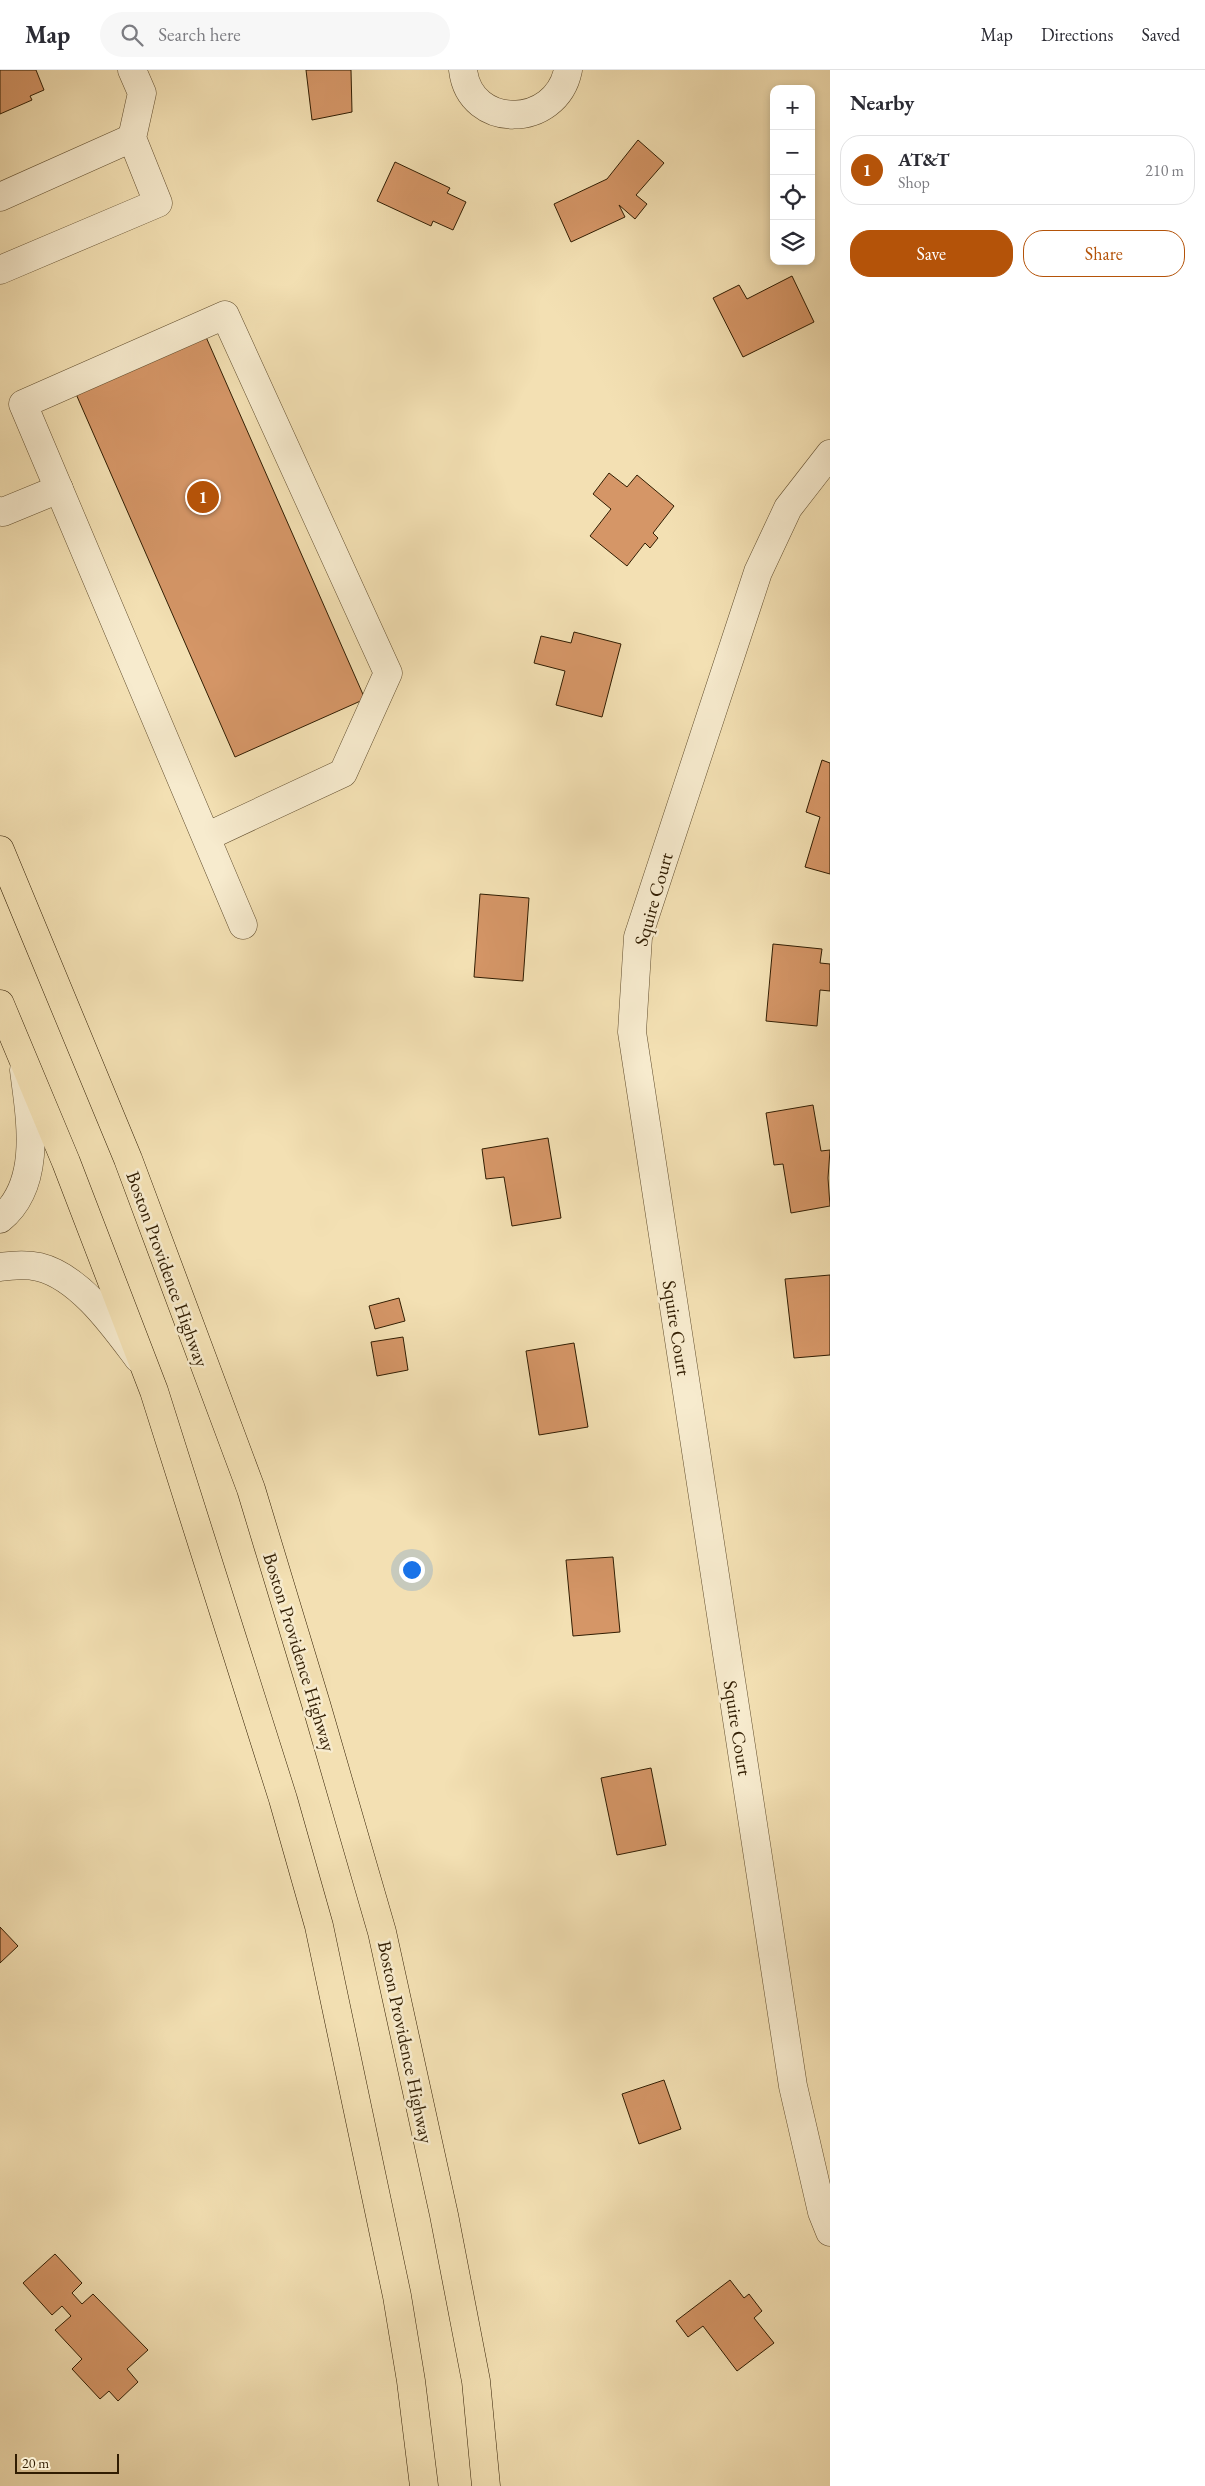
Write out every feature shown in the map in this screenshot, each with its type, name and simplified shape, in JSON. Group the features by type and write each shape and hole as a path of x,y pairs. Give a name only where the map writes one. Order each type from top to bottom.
{"main road":[{"name":"Boston Providence Highway","path":"0,850 128,1159 251,1489 316,1704 382,1932 442,2206 476,2381 486,2486"},
{"path":"0,1004 70,1171 143,1364 185,1486 283,1799 319,1926 396,2296 411,2381 424,2486"}],"street":[{"path":"0,270 158,203 132,138 142,93 132,70"},
{"path":"463,70 472,94 483,105 496,112 511,115 527,114 541,109 554,100 562,87 568,70"},
{"path":"0,197 132,138"},
{"path":"206,837 343,773 388,673 225,315 23,404 243,925"},
{"name":"Squire Court","path":"830,454 788,508 758,572 638,937 632,1032 793,2086 822,2212 830,2232"},
{"path":"1,514 59,489"},
{"path":"0,1220 16,1204 23,1187 30,1150 31,1129 22,1056"},
{"path":"0,1266 18,1264 40,1267 58,1275 98,1308 143,1364"}],"building":[{"path":"0,70 36,70 44,90 30,96 32,100 0,114"},
{"path":"306,70 351,70 352,112 312,120"},
{"path":"638,140 664,163 636,195 647,204 635,219 619,205 625,217 571,242 554,204 607,179"},
{"path":"395,162 450,188 447,193 466,202 453,230 433,221 431,226 377,201"},
{"path":"792,276 814,322 743,357 713,298 739,285 747,299"},
{"path":"206,337 365,699 235,757 76,394"},
{"path":"609,473 627,487 637,475 674,506 653,533 658,538 650,548 645,543 627,566 590,536 611,509 593,494"},
{"path":"574,632 621,644 602,717 556,705 565,671 534,663 541,636 571,643"},
{"path":"822,760 830,763 830,874 805,867 820,817 806,812"},
{"path":"480,894 529,898 523,981 474,977"},
{"path":"773,944 822,949 820,963 830,964 830,991 820,990 817,1026 766,1021"},
{"path":"813,1105 821,1151 830,1150 828,1178 830,1206 791,1213 783,1164 774,1165 766,1113"},
{"path":"548,1138 561,1218 512,1226 504,1177 486,1179 482,1149"},
{"path":"830,1275 830,1355 794,1358 785,1279"},
{"path":"399,1298 405,1321 375,1329 369,1306"},
{"path":"403,1337 408,1370 377,1376 371,1342"},
{"path":"574,1343 588,1427 539,1435 526,1351"},
{"path":"613,1557 620,1632 573,1636 566,1560"},
{"path":"651,1768 666,1845 617,1855 601,1778"},
{"path":"0,1927 18,1946 0,1963"},
{"path":"664,2080 681,2129 639,2144 622,2094"},
{"path":"55,2254 82,2283 72,2293 82,2304 93,2294 148,2350 127,2369 138,2382 118,2401 109,2391 100,2399 72,2369 82,2359 55,2330 71,2316 62,2306 52,2315 23,2283"},
{"path":"730,2280 744,2298 749,2294 762,2311 754,2318 774,2343 737,2371 703,2326 688,2337 676,2321"}],"place":[{"name":"AT&T","path":"203,497"}]}
